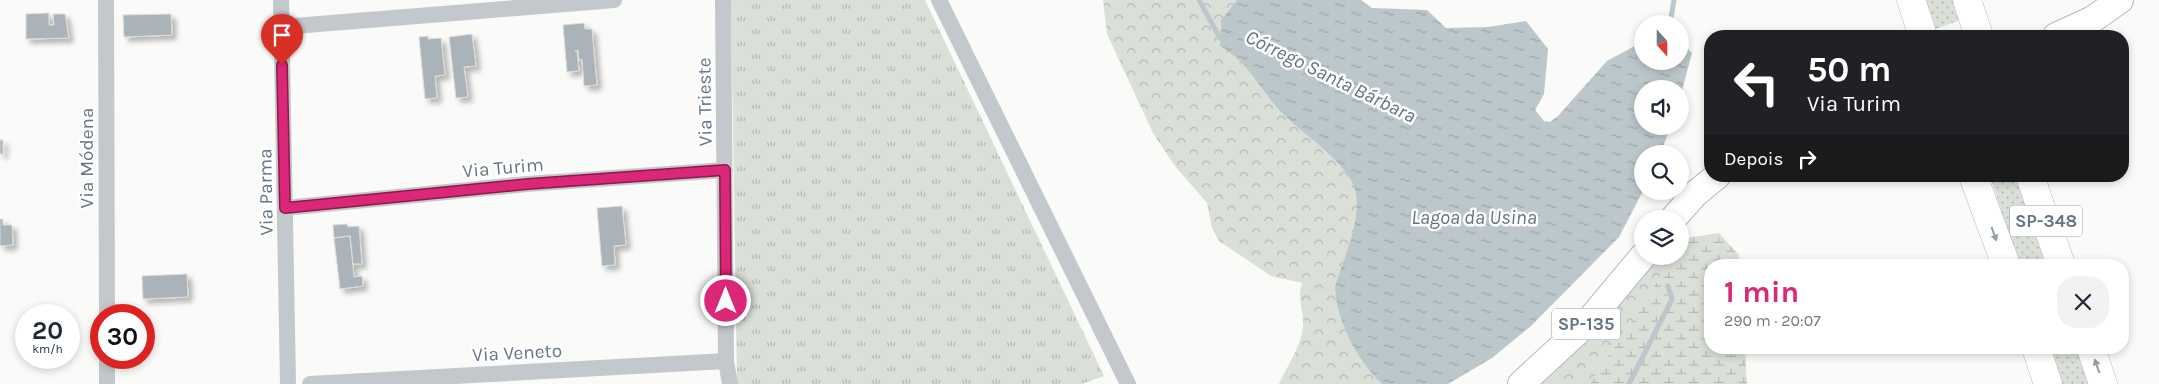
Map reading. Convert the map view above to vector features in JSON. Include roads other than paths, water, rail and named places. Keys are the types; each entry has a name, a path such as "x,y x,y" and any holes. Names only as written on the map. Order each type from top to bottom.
{"highway":[{"path":"1907,0 1920,30"},
{"path":"1911,0 1920,30"},
{"name":"SP-348","path":"1975,182 2004,259"},
{"name":"SP-348","path":"2032,182 2060,259"},
{"path":"2042,182 2064,259"},
{"path":"2038,354 2048,384"},
{"path":"2092,354 2103,384"}],"main road":[{"path":"2069,30 2094,19 2120,0"},
{"path":"2099,30 2125,14 2140,0"},
{"path":"1681,210 1694,195 1710,182"},
{"name":"SP-135","path":"1521,384 1587,323 1635,265"}],"street":[{"name":"Via Módena","path":"106,0 107,304"},
{"name":"Via Parma","path":"281,0 288,384"},
{"path":"282,27 614,0"},
{"name":"Via Trieste","path":"723,0 726,361 730,384"},
{"path":"940,0 1128,384"},
{"name":"Via Turim","path":"285,208 528,184 725,170"},
{"name":"Via Veneto","path":"310,384 726,361"},
{"path":"107,369 107,384"}],"water":[{"name":"Lagoa da Usina","path":"1237,0 1361,0 1372,8 1427,10 1446,28 1488,27 1526,21 1548,49 1544,94 1535,110 1544,121 1550,122 1558,116 1607,61 1634,46 1634,70 1687,70 1685,80 1634,80 1634,135 1667,135 1664,145 1634,145 1634,200 1638,200 1619,237 1531,326 1492,358 1448,384 1382,384 1373,375 1357,352 1344,326 1336,299 1335,286 1347,251 1356,214 1357,202 1351,180 1325,150 1285,116 1247,69 1220,46 1221,20"},
{"name":"Lagoa da Usina","path":"1689,50 1692,53 1689,64"}],"waterway":[{"name":"Córrego Santa Bárbara","path":"1199,0 1220,38 1226,41"},
{"path":"1672,15 1674,0"},
{"name":"Córrego Santa Bárbara","path":"1629,384 1672,299 1668,286"}]}
